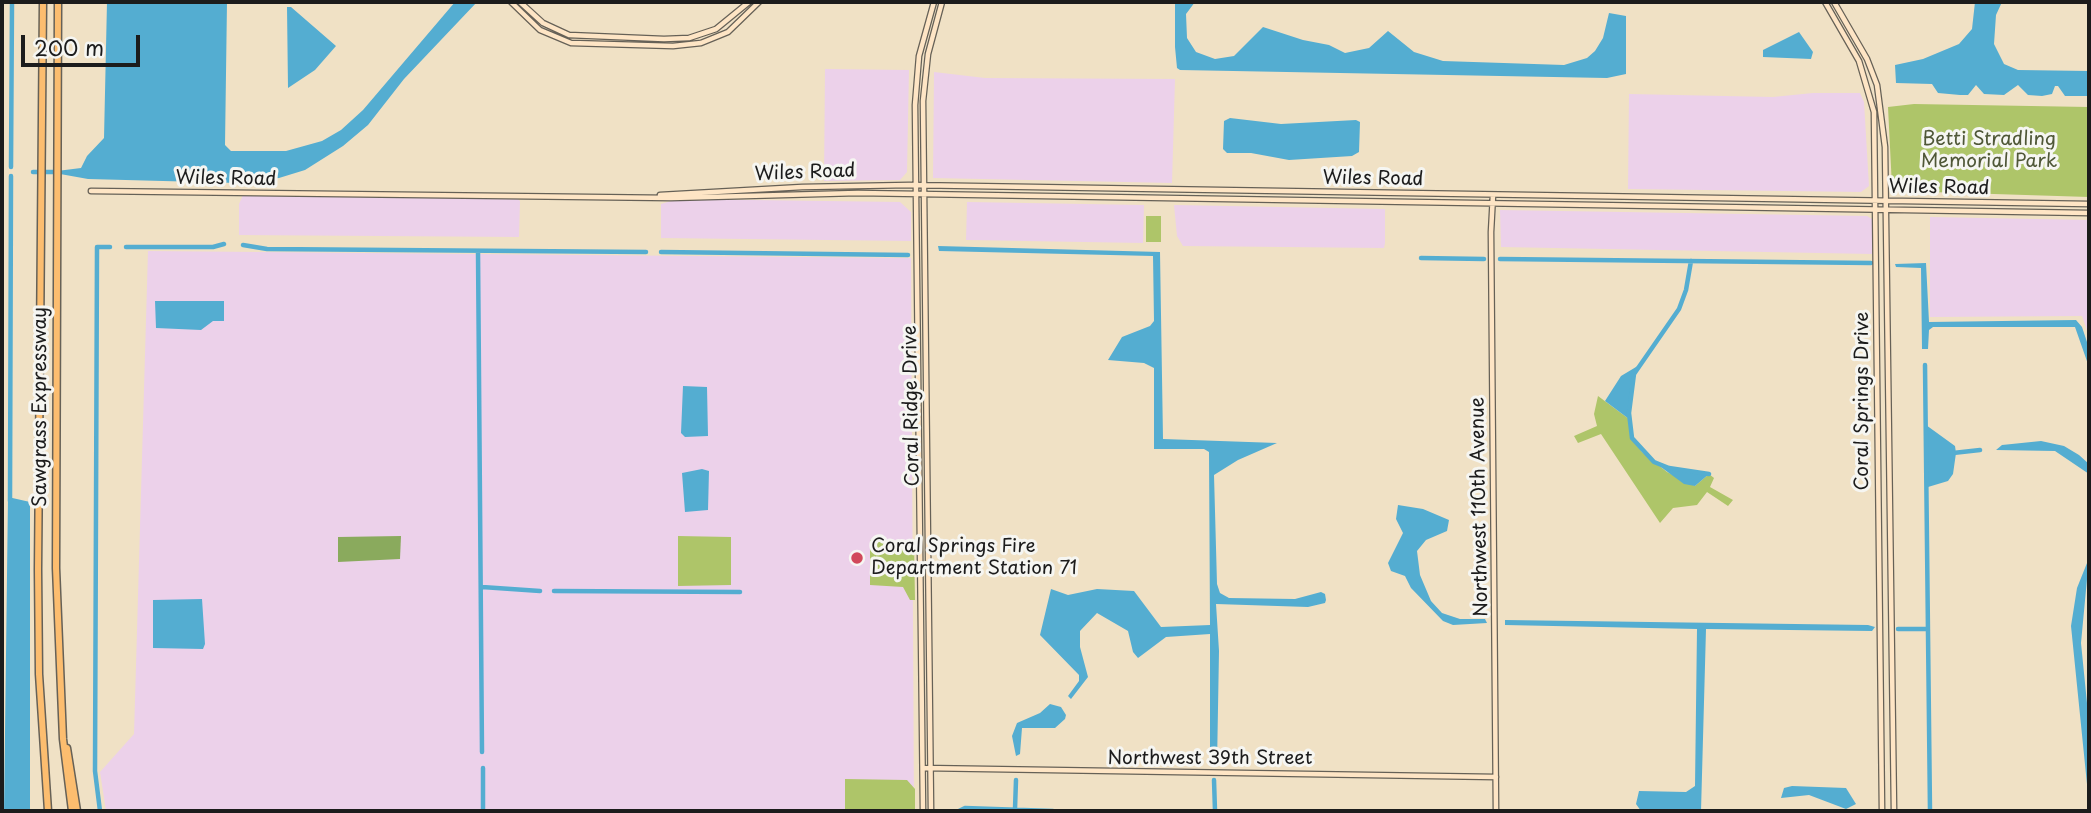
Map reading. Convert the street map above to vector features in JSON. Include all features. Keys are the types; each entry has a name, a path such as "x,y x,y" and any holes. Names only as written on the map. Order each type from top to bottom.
{"highway":[{"name":"Sawgrass Expressway","path":"43,2 38,569 39,674 46,811"},
{"name":"Sawgrass Expressway","path":"58,2 56,568 64,739 72,811"},
{"path":"64,739 77,811"}],"main road":[{"path":"511,2 540,30 571,43 673,46 701,43 720,36 741,22 758,2"},
{"path":"520,2 543,23 569,35 673,39 689,38 716,29 749,2"},
{"name":"Coral Ridge Drive","path":"923,811 916,83 924,32 933,2"},
{"name":"Coral Ridge Drive","path":"930,811 924,85 931,36 942,2"},
{"name":"Coral Springs Drive","path":"1825,2 1859,61 1871,97 1876,145 1882,811"},
{"name":"Coral Springs Drive","path":"1834,2 1867,59 1879,95 1888,201 1894,811"},
{"path":"1871,97 1879,95"},
{"name":"Wiles Road","path":"656,196 802,187 924,186 2089,204"},
{"name":"Wiles Road","path":"91,191 656,196 924,194 2089,213"},
{"path":"1395,201 1406,193"},
{"name":"Northwest 110th Avenue","path":"1490,195 1496,811"},
{"path":"2035,212 2038,203"},
{"path":"2043,212 2046,203"},
{"name":"Northwest 39th Street","path":"923,768 1496,777"}],"shaded area":[{"path":"825,69 909,70 907,172 900,180 824,181"},
{"path":"934,72 985,78 1175,79 1172,183 933,178"},
{"path":"1813,93 1860,93 1864,102 1869,186 1861,192 1628,189 1629,94 1773,97"},
{"path":"243,195 517,198 520,201 519,237 239,235 239,204"},
{"path":"678,199 900,202 911,212 911,241 661,238 661,204"},
{"path":"967,202 1144,205 1143,243 966,240"},
{"path":"1174,205 1385,209 1385,243 1384,248 1183,246 1177,236"},
{"path":"1500,210 1867,216 1872,219 1872,254 1501,247"},
{"path":"1930,217 2089,220 2089,336 2082,316 1930,317"},
{"path":"148,251 911,258 914,811 106,811 100,772 134,734"}],"green space":[{"name":"Betti Stradling Memorial Park","path":"1914,104 2089,107 2089,197 1899,191 1892,187 1888,107"},
{"path":"1146,216 1161,216 1161,242 1146,242"},
{"path":"1598,396 1629,419 1632,438 1642,452 1667,472 1695,486 1709,474 1714,478 1710,487 1733,500 1728,506 1707,492 1697,505 1673,508 1660,523 1601,434 1578,443 1574,436 1597,426 1594,414"},
{"path":"401,536 400,559 338,562 338,537"},
{"path":"678,536 731,537 731,585 678,586"},
{"path":"870,540 914,543 915,600 910,600 903,587 870,585"},
{"path":"845,779 907,780 915,789 915,811 845,811"}],"water":[{"path":"107,2 227,2 225,145 231,151 286,151 322,141 341,130 363,110 455,2 477,2 404,79 368,125 343,146 305,170 279,178 238,183 88,179 49,172 81,168 87,156 104,138"},
{"path":"1175,2 1195,2 1186,14 1187,38 1196,52 1215,59 1234,56 1263,27 1329,45 1345,53 1369,48 1388,31 1414,52 1443,61 1564,65 1587,58 1595,51 1603,38 1609,13 1626,16 1626,74 1607,78 1180,70 1177,68 1175,47"},
{"path":"1975,2 2002,2 1996,15 1994,44 2004,64 2018,70 2089,71 2089,96 2065,96 2058,86 2055,86 2052,94 2042,96 2028,95 2018,85 2004,95 1984,94 1976,85 1968,95 1960,95 1938,93 1932,84 1896,83 1895,65 1923,59 1959,44 1972,29"},
{"path":"287,7 291,7 336,46 315,70 288,88"},
{"path":"1799,32 1813,52 1811,59 1763,57 1763,50"},
{"path":"1230,118 1281,124 1356,120 1360,122 1359,152 1352,156 1289,160 1251,153 1227,153 1223,149 1224,121"},
{"path":"938,246 1160,252 1163,439 1277,443 1238,460 1214,475 1217,584 1220,593 1229,598 1295,599 1321,592 1325,594 1326,600 1325,603 1308,607 1216,604 1219,651 1217,765 1212,765 1210,754 1210,634 1166,637 1138,658 1133,652 1128,631 1097,613 1080,631 1080,647 1088,677 1071,699 1068,696 1079,681 1079,675 1040,635 1051,589 1068,595 1097,589 1134,591 1161,627 1210,625 1209,452 1204,449 1154,449 1154,368 1144,363 1108,360 1122,337 1150,326 1154,321 1153,256 939,251"},
{"path":"1926,263 1929,322 2076,320 2082,327 2089,348 2089,367 2075,327 1933,327 1929,330 1928,349 1922,349 1921,268 1896,267 1895,264"},
{"path":"155,301 224,301 224,321 213,321 201,330 156,328"},
{"path":"1641,364 1631,385 1629,419 1605,401 1621,376"},
{"path":"683,386 707,387 708,436 685,437 681,433"},
{"path":"1926,425 1955,446 1956,453 1953,474 1948,481 1928,487"},
{"path":"2041,441 2064,446 2079,455 2089,464 2089,474 2055,451 1996,450 2002,445"},
{"path":"1654,462 1669,468 1709,474 1695,486 1684,484"},
{"path":"702,469 709,471 708,510 685,512 682,473"},
{"path":"8,497 30,502 30,811 4,811"},
{"path":"1398,505 1423,509 1449,520 1447,531 1426,540 1417,551 1420,575 1431,601 1442,613 1460,619 1485,619 1487,623 1453,625 1443,621 1411,588 1405,576 1391,571 1388,563 1403,533 1396,519"},
{"path":"2089,558 2081,643 2089,723 2089,804 2071,626 2077,588"},
{"path":"202,599 203,649 153,648 153,600"},
{"path":"1505,620 1875,627 1872,631 1706,629 1701,811 1641,811 1636,804 1639,791 1686,792 1695,786 1697,629 1505,625"},
{"path":"1050,704 1061,707 1066,715 1065,719 1055,728 1022,728 1020,754 1016,756 1012,736 1017,723 1040,713"},
{"path":"1784,788 1846,788 1856,804 1846,809 1809,795 1781,798"}],"waterway":[{"path":"11,167 12,2"},
{"path":"33,172 53,172"},
{"path":"10,501 11,176"},
{"path":"126,247 213,247 224,244"},
{"path":"243,245 267,249 646,252"},
{"path":"100,811 95,771 97,247 110,247"},
{"path":"478,251 482,752"},
{"path":"661,252 908,255"},
{"path":"1421,258 1484,259"},
{"path":"1500,259 1871,263"},
{"path":"1691,261 1686,290 1679,309 1634,374 1629,413 1632,438 1654,462 1669,468 1709,474"},
{"path":"1925,365 1930,811"},
{"path":"1953,453 1980,450"},
{"path":"482,587 540,591"},
{"path":"554,591 740,592"},
{"path":"1898,629 1928,629"},
{"path":"483,768 483,811"},
{"path":"1015,809 1016,780"},
{"path":"1214,780 1215,811"},
{"path":"959,811 965,808 1053,811"}],"place":[{"name":"Coral Springs Fire Department Station 71","path":"857,558"}]}
